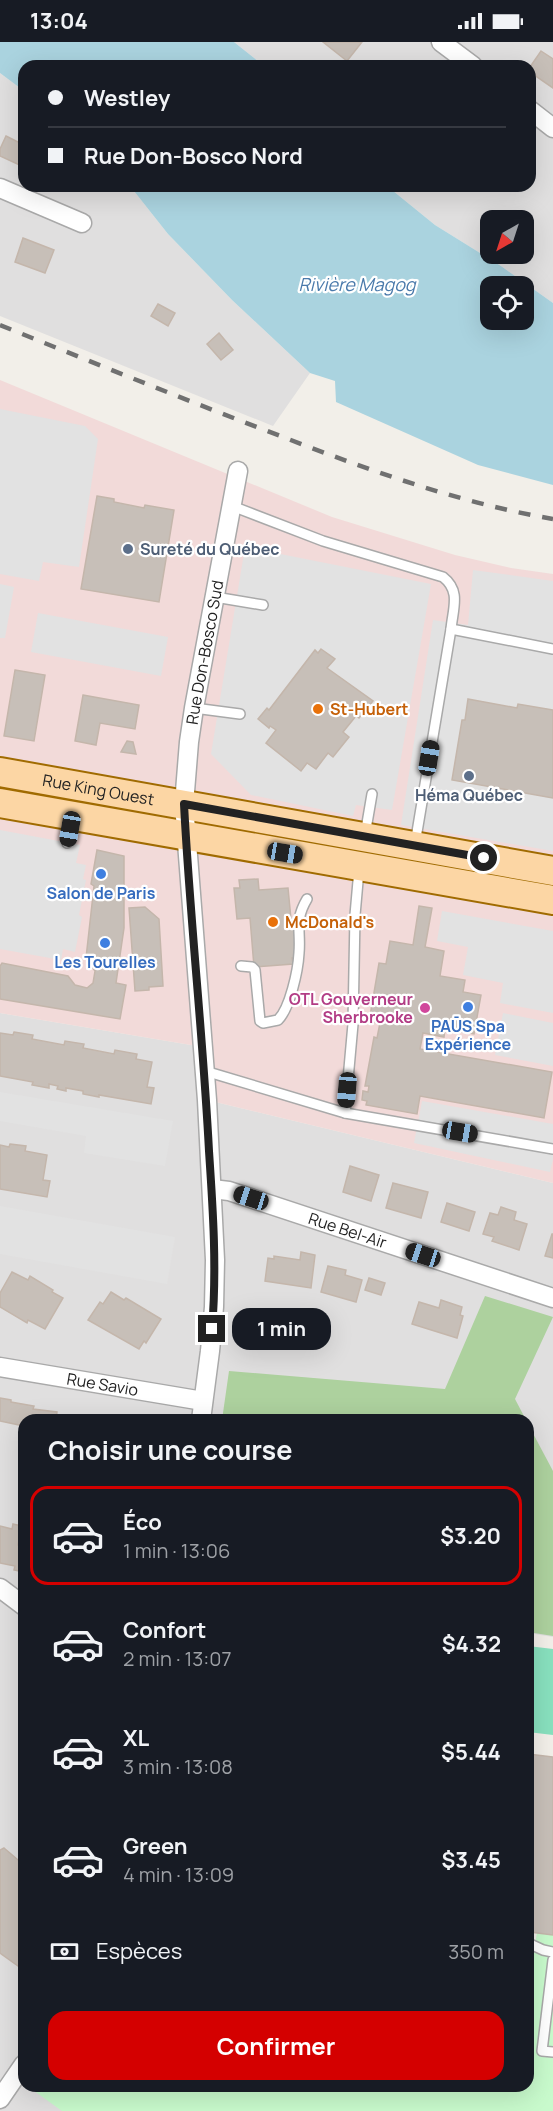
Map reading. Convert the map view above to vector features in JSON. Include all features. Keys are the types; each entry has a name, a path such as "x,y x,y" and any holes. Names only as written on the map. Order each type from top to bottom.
{"main road":[{"name":"Rue King Ouest","path":"7,776 184,804 553,871"},
{"name":"Rue King Ouest","path":"0,803 70,829 186,836 553,900"}],"street":[{"path":"441,42 465,60"},
{"path":"536,115 553,128"},
{"path":"0,188 82,223"},
{"name":"Rue Don-Bosco Sud","path":"202,1414 214,1307 215,1260 205,1071 184,804 194,708 238,471"},
{"name":"Rue Bel-Air","path":"212,1189 229,1191 553,1298"},
{"name":"Rue Savio","path":"0,1367 203,1401"},
{"path":"0,1588 18,1602"},
{"path":"0,2099 18,2073"}],"lane":[{"path":"232,506 323,541 443,577 451,584 455,595 415,846"},
{"path":"215,597 263,605"},
{"path":"450,629 553,649"},
{"path":"194,708 240,714"},
{"path":"364,837 372,794"},
{"path":"345,1113 353,1024 355,915 359,866"},
{"path":"241,966 252,967 255,970 260,1021 263,1023 278,1020 286,1010 299,959 299,913 307,899"},
{"path":"205,1071 345,1113 553,1149"},
{"path":"534,1946 553,1952"},
{"path":"553,1960 542,2051 553,2052"}],"shaded area":[{"path":"234,42 553,42 553,303 534,289 534,276 515,276 498,264 534,264 534,210 480,210 480,253 435,225 394,192 536,192 536,60 256,60"},
{"path":"0,73 18,86 18,192 135,192 168,234 232,300 310,373 273,426 0,316"},
{"path":"0,380 332,517 455,555 511,568 553,574 553,1183 207,1100 203,1047 0,1013"},
{"path":"0,409 85,426 98,439 79,567 43,562 39,581 0,574"},
{"path":"245,547 431,584 392,810 356,805 353,816 251,795 211,754","holes":["321,649 334,659 327,668 372,701 360,718 356,716 343,732 349,737 333,757 328,753 316,769 307,763 301,770 266,743 276,730 270,726 269,728 258,719 267,709 269,710 315,651 318,653"]},
{"path":"473,570 553,581 553,710 517,708 468,699 452,779 553,798 553,851 401,825 433,620 468,625"},
{"path":"0,584 14,587 5,638 0,638"},
{"path":"38,613 168,637 161,676 31,652"},
{"path":"0,830 80,845 76,863 86,865 83,879 86,880 79,915 82,917 75,952 63,949 61,960 0,949"},
{"path":"442,911 553,931 553,1013 500,1003 503,983 463,975 468,947 437,941"},
{"path":"0,1013 203,1047 207,1100 553,1183 553,1637 534,1634 534,1414 18,1414 18,2092 534,2092 553,2111 0,2111"},
{"path":"503,1013 553,1023 553,1066 495,1055"},
{"path":"0,1092 173,1121 165,1166 84,1153 86,1136 0,1121"},
{"path":"422,1101 553,1124 553,1159 550,1172 414,1143"},
{"path":"0,1206 175,1237 167,1284 0,1254"}],"green space":[{"path":"485,1296 553,1317 515,1399 523,1414 223,1414 229,1371 445,1389"},
{"path":"534,1435 553,1471 553,1636 534,1633"},
{"path":"534,1647 553,1649 553,1735 534,1733"},
{"path":"537,1933 553,1935 553,2111 62,2111 36,2092 534,2092 534,1949"}],"water":[{"path":"0,42 234,42 256,60 18,60 18,86 0,73"},
{"name":"Rivière Magog","path":"135,192 394,192 435,225 480,253 480,264 501,266 515,276 480,276 480,330 534,330 534,289 553,303 553,485 478,465 336,402 335,381 310,373 232,300 168,234"}],"building":[{"path":"323,42 362,42 346,60"},
{"path":"541,51 553,59 553,88 536,76 535,60"},
{"path":"6,136 18,142 18,164 0,156 0,149"},
{"path":"23,238 54,250 45,273 15,262"},
{"path":"158,304 175,313 168,326 151,316"},
{"path":"219,333 233,350 221,360 207,344"},
{"name":"Sureté du Québec","path":"97,496 144,508 145,505 174,510 159,602 81,589"},
{"name":"St-Hubert","path":"321,649 335,659 327,668 373,701 343,732 349,737 333,757 328,753 316,769 307,763 301,771 266,743 276,730 270,726 269,728 258,719 267,708 269,710 315,650 318,653"},
{"path":"15,670 45,675 34,741 4,736"},
{"path":"83,695 139,705 135,729 100,723 96,745 75,741"},
{"path":"468,699 517,708 518,704 553,710 553,798 452,780 462,720 465,720"},
{"path":"127,741 133,742 136,754 121,752"},
{"name":"Les Tourelles","path":"97,850 124,856 124,928 116,983 126,985 120,1019 0,999 0,966 2,963 68,976 75,985 87,988 93,983 95,971 86,958 94,886 91,884"},
{"name":"McDonald's","path":"258,879 259,890 288,888 291,919 295,919 296,958 292,958 293,964 254,967 250,918 237,919 234,888 240,888 239,880"},
{"name":"OTL Gouverneur Sherbrooke","path":"419,906 432,908 425,947 444,951 440,976 465,980 463,992 481,995 474,1034 445,1029 444,1037 423,1033 420,1049 552,1072 544,1118 420,1096 417,1114 366,1105 367,1101 362,1100 363,1091 368,1092 369,1086 365,1086 374,1037 377,1038 380,1023 369,1022 379,963 386,964 390,941 413,945"},
{"path":"145,907 159,919 163,986 135,991 129,908"},
{"path":"14,1032 33,1035 32,1039 64,1045 65,1041 84,1044 83,1048 114,1054 115,1050 137,1054 136,1059 152,1062 147,1087 154,1088 151,1104 83,1094 83,1091 66,1088 66,1091 49,1084 49,1088 32,1085 33,1082 0,1076 0,1033 13,1035"},
{"path":"10,1144 26,1146 25,1151 47,1155 43,1180 50,1181 47,1197 0,1189 0,1145 9,1147"},
{"path":"350,1166 379,1175 371,1201 343,1192"},
{"path":"393,1183 428,1192 421,1218 386,1208"},
{"path":"447,1203 475,1212 469,1231 441,1222"},
{"path":"501,1207 516,1212 514,1220 527,1224 519,1250 492,1241 494,1237 483,1234 490,1213 498,1215"},
{"path":"553,1234 553,1258 545,1256"},
{"path":"301,1252 315,1255 311,1288 265,1281 268,1258 274,1259 274,1256 300,1260"},
{"path":"328,1266 346,1270 345,1275 362,1280 356,1302 321,1292"},
{"path":"12,1272 28,1280 30,1276 63,1298 45,1329 28,1320 27,1323 0,1307 0,1293"},
{"path":"369,1278 385,1283 381,1295 365,1290"},
{"path":"111,1292 124,1300 126,1298 161,1319 146,1343 144,1341 139,1349 88,1320 100,1302 103,1304"},
{"path":"441,1300 462,1307 460,1315 463,1316 457,1338 412,1324 419,1302 439,1308"},
{"path":"0,1398 34,1406 33,1409 57,1412 57,1414 18,1414 18,1425 0,1421"},
{"path":"13,1524 18,1525 18,1571 14,1570 15,1566 0,1563 0,1526 12,1529"},
{"path":"534,1755 553,1757 553,1935 534,1933"},
{"path":"4,1848 18,1860 18,1966 0,1953 0,1850"}],"railway":[{"path":"0,325 212,410 383,474 450,495 553,519"}],"place":[{"name":"Sureté du Québec","path":"128,549"},
{"name":"St-Hubert","path":"318,709"},
{"name":"Héma Québec","path":"469,776"},
{"name":"Salon de Paris","path":"101,874"},
{"name":"McDonald's","path":"273,922"},
{"name":"Les Tourelles","path":"105,943"},
{"name":"PAŪS Spa Expérience","path":"468,1007"},
{"name":"OTL Gouverneur Sherbrooke","path":"425,1008"}],"route":[{"path":"212,1329 215,1260 212,1189 184,804 484,858"}]}
